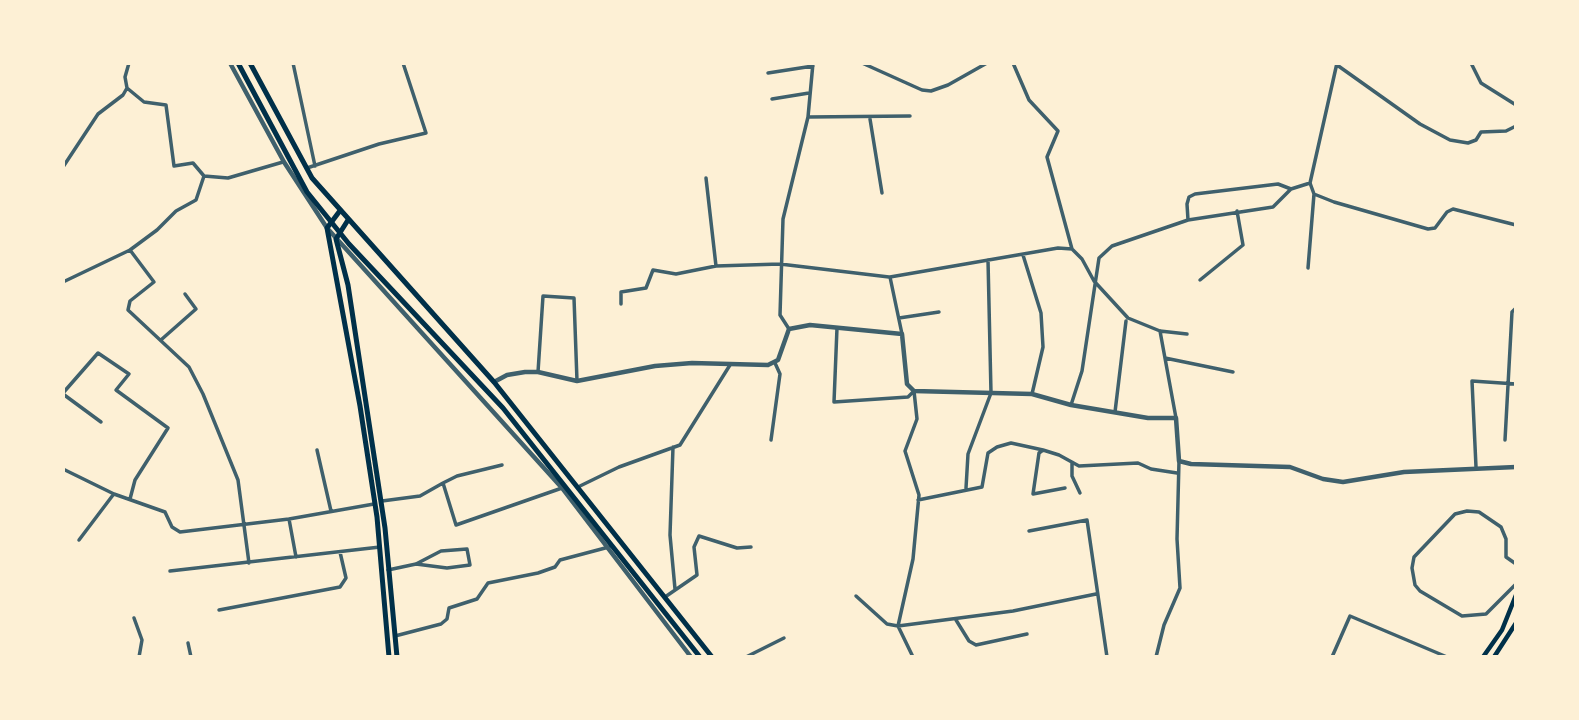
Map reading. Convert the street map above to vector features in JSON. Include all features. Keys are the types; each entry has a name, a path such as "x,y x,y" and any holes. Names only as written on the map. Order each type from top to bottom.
{"main road":[{"path":"238,63 307,192 349,244 474,376 564,488 614,545 700,657"},
{"path":"250,63 306,168 340,212 494,382 580,486 712,657"},
{"path":"340,212 327,228 378,503 389,657"},
{"path":"348,220 336,239 348,285 388,570 397,657"},
{"path":"1483,657 1502,630 1516,595"},
{"path":"1494,657 1516,622"}],"street":[{"path":"63,167 97,114 123,95 127,88 125,77 129,63"},
{"path":"230,63 284,162 327,228 564,488 606,548 691,657"},
{"path":"293,63 315,166"},
{"path":"306,168 379,144 426,133 403,63"},
{"path":"862,63 922,90 931,91 948,85 987,63"},
{"path":"1013,63 1029,100 1058,131 1047,158 1072,249"},
{"path":"1471,63 1481,83 1516,105"},
{"path":"768,73 813,64 808,117 783,219 780,315 789,329"},
{"path":"1308,268 1314,194 1310,183 1337,64 1420,124 1450,139 1468,143 1476,140 1481,132 1510,131 1516,127"},
{"path":"127,88 144,102 166,105 174,166 193,163 204,176 228,178 284,162"},
{"path":"772,99 809,93"},
{"path":"808,117 910,117"},
{"path":"869,118 882,193"},
{"path":"63,282 130,250 176,211 196,200 204,176"},
{"path":"706,178 716,266"},
{"path":"1071,405 1082,371 1098,258 1105,251 1188,220 1273,207 1291,189 1310,183"},
{"path":"1188,220 1187,204 1189,197 1195,194 1278,184 1291,189"},
{"path":"1314,194 1428,229 1435,228 1447,212 1453,209 1516,225"},
{"path":"1200,280 1242,245 1237,211"},
{"path":"621,304 621,292 646,288 647,279 653,270 676,274 716,266 780,264 890,277 1058,248 1072,249 1083,258 1094,281 1128,318 1160,331 1187,334"},
{"path":"130,250 154,282 130,301 128,310 162,339 188,367 222,434 238,480 249,563"},
{"path":"1023,255 1041,313 1043,347 1032,394"},
{"path":"966,488 968,454 991,393 988,260"},
{"path":"890,277 902,334 907,384 914,391 916,419 905,451 918,500 913,559 898,626 913,657"},
{"path":"162,339 195,309 185,293"},
{"path":"538,372 543,296 574,298 578,380"},
{"path":"1505,440 1512,312 1516,309"},
{"path":"899,318 939,312"},
{"path":"1115,412 1126,321"},
{"path":"789,329 810,325 902,334"},
{"path":"837,328 834,402 908,397 914,391 1032,394 1071,405 1176,418"},
{"path":"771,440 780,374 775,363 789,329"},
{"path":"1156,657 1161,634 1181,584 1177,539 1176,418 1160,331"},
{"path":"101,422 63,393 97,353 129,374 116,390 168,428 135,480 130,499"},
{"path":"1165,358 1233,372"},
{"path":"494,382 507,375 538,372 578,380 655,366 692,363 753,367 775,363"},
{"path":"580,486 619,467 680,445 730,365"},
{"path":"1476,467 1472,381 1516,384"},
{"path":"918,500 982,487 988,453 1012,443 1044,450 1079,466 1138,463 1151,469 1177,473"},
{"path":"673,447 670,535 675,589"},
{"path":"317,450 331,511"},
{"path":"1044,450 1039,453 1033,494 1065,488"},
{"path":"1178,461 1205,466 1290,467 1323,479 1343,482 1404,472 1516,467"},
{"path":"1072,462 1072,476 1080,493"},
{"path":"63,469 114,494 165,512 172,527 180,532 289,519 420,496 457,476 502,466"},
{"path":"443,484 456,525 564,488"},
{"path":"79,540 114,494"},
{"path":"1516,564 1506,557 1506,539 1501,527 1479,512 1467,511 1455,514 1414,557 1412,568 1415,585 1420,591 1462,616 1486,614 1516,584"},
{"path":"289,519 296,557"},
{"path":"1029,531 1087,520 1107,657"},
{"path":"665,597 698,575 694,547 699,536 737,548 751,547"},
{"path":"395,636 441,624 447,619 449,608 477,599 488,583 555,568 560,560 614,545"},
{"path":"170,571 380,547"},
{"path":"388,570 416,564 441,551 467,549 470,565 447,568 416,564"},
{"path":"219,610 340,587 346,578 340,552"},
{"path":"856,596 887,624 898,626 956,620 1096,594"},
{"path":"1332,657 1350,616 1447,657"},
{"path":"134,618 142,639 139,657"},
{"path":"956,620 969,641 976,645 1027,634"},
{"path":"746,657 784,638"},
{"path":"188,643 191,657"}]}
